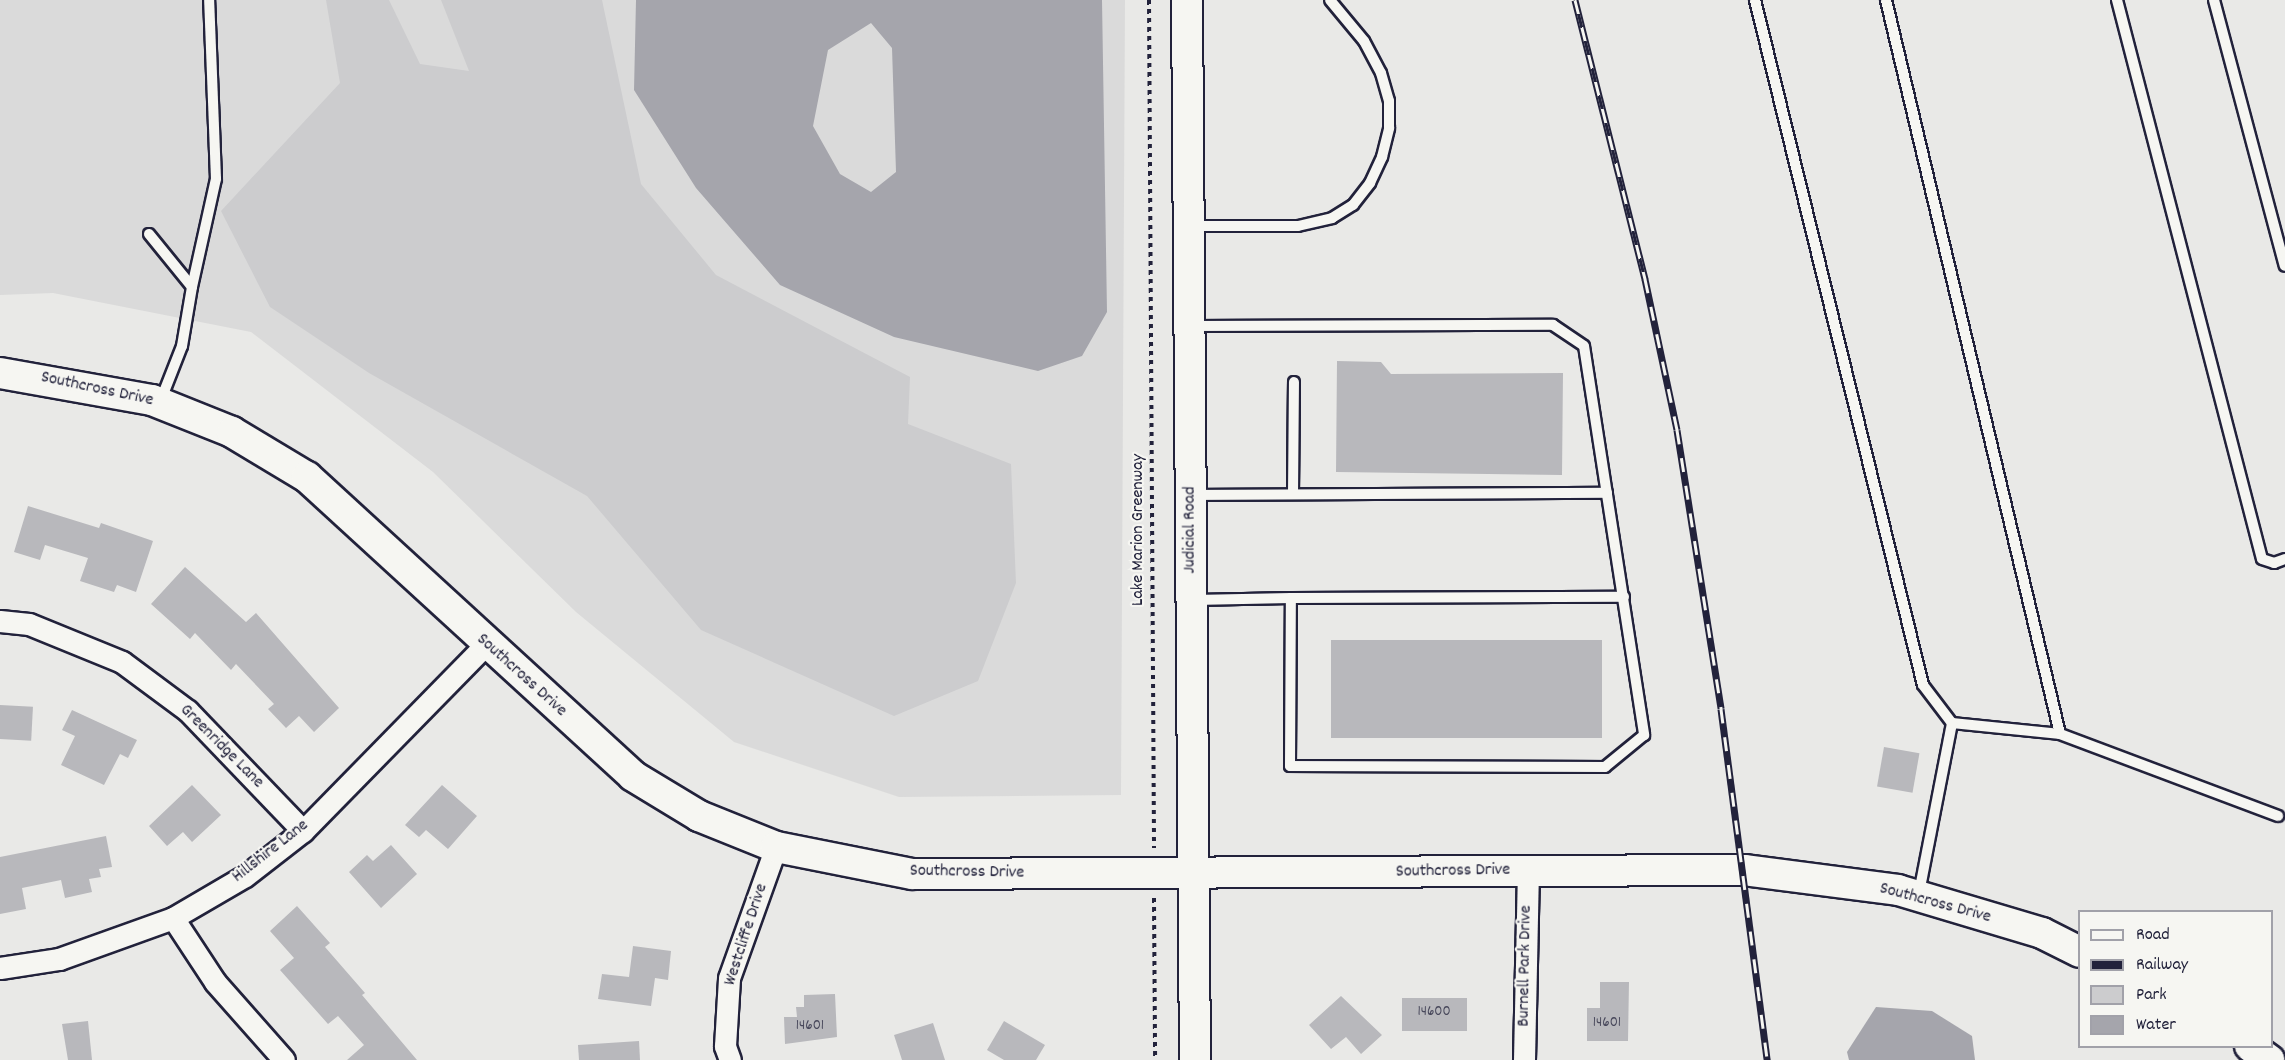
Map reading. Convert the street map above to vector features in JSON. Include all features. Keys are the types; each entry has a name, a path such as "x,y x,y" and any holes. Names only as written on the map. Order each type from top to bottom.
{"street":[{"name":"Judicial Road","path":"1187,0 1195,1060"},
{"name":"Southcross Drive","path":"0,373 160,403 232,432 307,477 486,644 633,776 699,816 776,847 912,874 1194,875 1744,870 1898,890 2042,933 2078,951"},
{"name":"Greenridge Lane","path":"0,621 29,624 122,662 188,711 303,831"},
{"name":"Hillshire Lane","path":"0,968 59,959 173,918 245,876 303,831 486,644"},
{"name":"Westcliffe Drive","path":"730,1060 725,1046 729,978 776,847"},
{"name":"Burnell Park Drive","path":"1524,1060 1528,872"},
{"path":"173,918 215,982 284,1060"},
{"path":"2251,1048 2269,1060"}],"lane":[{"path":"160,403 182,346 192,287 216,179 209,0"},
{"path":"1189,226 1298,226 1332,218 1353,205 1370,183 1387,138 1389,101 1381,73 1365,41 1330,0"},
{"path":"1755,0 1923,685 1952,723 2060,734 2278,816"},
{"path":"1886,0 2060,734"},
{"path":"2117,0 2262,559 2274,563 2285,559"},
{"path":"2214,0 2285,266"},
{"path":"149,234 192,287"},
{"path":"1189,326 1552,325 1584,346 1644,735 1605,767 1290,766 1291,598"},
{"path":"1293,494 1294,382"},
{"path":"1191,495 1607,493"},
{"path":"1192,600 1624,597"},
{"path":"1918,896 1952,723"}],"path":[{"name":"Lake Marion Greenway","path":"1149,0 1155,1060"}],"shaded area":[{"path":"0,0 1125,0 1121,795 899,797 734,742 576,612 433,472 251,332 53,293 0,295"}],"green space":[{"path":"326,0 389,0 420,64 469,71 441,0 602,0 641,184 716,275 910,377 908,424 1011,464 1016,583 978,681 894,716 701,630 587,496 369,373 270,307 221,211 340,83"}],"water":[{"path":"636,0 1102,0 1107,312 1082,356 1038,371 894,337 780,285 696,188 634,90","holes":["871,23 892,48 896,172 871,192 840,174 813,126 828,50"]},
{"path":"1876,1007 1932,1011 1972,1036 1975,1060 1849,1060 1847,1052"}],"building":[{"path":"1337,361 1381,362 1391,374 1563,373 1562,475 1336,472"},
{"path":"28,506 99,528 101,523 153,541 136,592 117,585 114,592 80,581 88,558 45,545 40,560 14,552"},
{"path":"185,567 246,622 256,613 339,708 314,732 299,716 286,728 268,709 274,704 236,664 231,670 195,633 190,639 151,604"},
{"path":"1331,640 1602,640 1602,738 1331,738"},
{"path":"0,705 33,707 31,741 0,739"},
{"path":"72,710 137,740 128,758 120,754 104,785 61,765 75,736 62,730"},
{"path":"1884,747 1919,753 1913,793 1877,786"},
{"path":"192,785 221,815 192,842 183,832 167,846 149,826"},
{"path":"442,785 477,816 448,849 426,830 419,837 405,825"},
{"path":"106,836 112,867 99,869 101,877 89,879 92,892 65,898 61,880 22,888 26,909 0,914 0,857"},
{"path":"391,845 417,874 381,908 349,872 367,855 373,861"},
{"path":"297,906 330,943 325,947 365,993 362,995 417,1060 347,1060 364,1045 338,1016 328,1024 280,970 294,958 270,931"},
{"path":"633,946 671,951 668,980 655,978 651,1006 598,999 602,974 629,977"},
{"path":"1600,982 1629,982 1628,1041 1587,1041 1587,1008 1600,1008"},
{"path":"835,994 837,1037 785,1044 784,1017 797,1017 796,1007 804,1007 804,995"},
{"path":"1341,996 1382,1035 1361,1054 1346,1037 1331,1049 1309,1025"},
{"path":"1402,998 1467,998 1467,1031 1402,1031"},
{"path":"88,1021 92,1060 68,1060 62,1024"},
{"path":"1004,1021 1045,1045 1036,1060 1004,1060 987,1050"},
{"path":"933,1023 945,1060 902,1060 894,1035"},
{"path":"639,1041 640,1060 579,1060 578,1045"}],"railway":[{"path":"1575,0 1645,279 1677,430 1721,709 1767,1060"}]}
